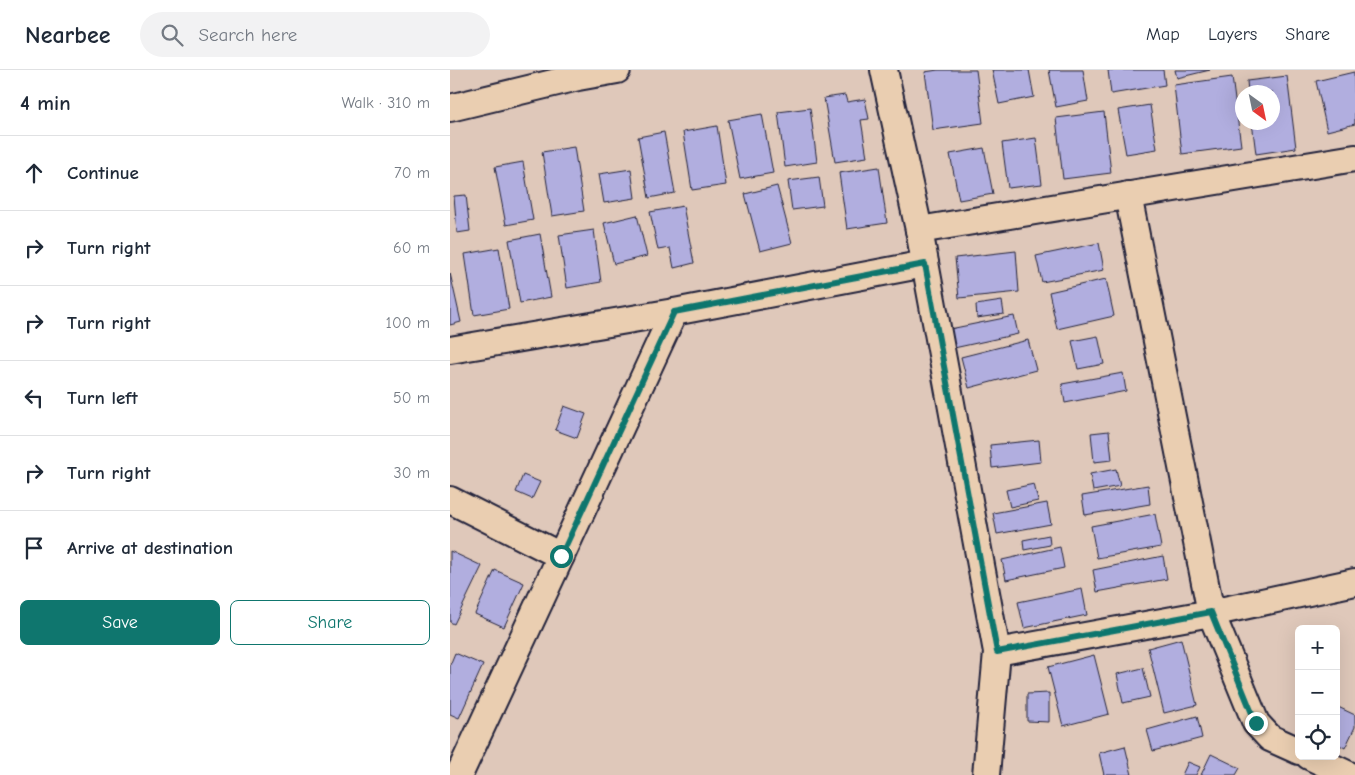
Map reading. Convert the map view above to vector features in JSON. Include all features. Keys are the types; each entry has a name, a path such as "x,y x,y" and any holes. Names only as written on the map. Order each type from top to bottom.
{"street":[{"path":"450,108 577,74 617,70"},
{"path":"884,70 919,230 997,652 986,775"},
{"path":"919,230 1355,158"},
{"path":"1128,195 1211,612 1256,723 1270,738 1295,750"},
{"path":"450,350 674,312 925,264"},
{"path":"457,769 561,556 674,312"},
{"path":"450,500 561,556"},
{"path":"997,652 1211,612 1355,582"},
{"path":"1317,760 1349,775"}],"building":[{"path":"976,70 983,123 933,130 925,72"},
{"path":"992,70 1029,70 1034,97 999,104"},
{"path":"1049,70 1083,70 1088,101 1056,107"},
{"path":"1108,70 1163,70 1165,85 1111,94"},
{"path":"1175,70 1210,70 1177,78"},
{"path":"1354,72 1355,124 1327,131 1316,81"},
{"path":"1287,76 1296,148 1256,154 1253,130 1280,130 1280,85 1247,85 1247,81"},
{"path":"1232,77 1235,100 1235,130 1239,130 1241,146 1182,154 1174,85"},
{"path":"845,95 847,102 865,99 869,119 861,120 867,157 835,162 824,98"},
{"path":"1150,105 1157,149 1126,154 1118,110"},
{"path":"810,108 817,162 785,167 778,112"},
{"path":"1104,112 1111,173 1063,179 1056,118"},
{"path":"762,114 773,173 740,179 728,120"},
{"path":"717,126 726,185 692,190 683,132"},
{"path":"664,132 675,193 649,198 638,137"},
{"path":"1036,138 1042,184 1008,188 1002,143"},
{"path":"574,147 584,211 552,216 542,152"},
{"path":"984,148 993,194 959,200 950,154"},
{"path":"523,162 533,220 506,225 495,167"},
{"path":"879,167 887,223 847,229 839,173"},
{"path":"631,169 635,198 604,203 599,174"},
{"path":"819,177 823,206 792,210 788,181"},
{"path":"777,186 792,243 760,251 745,194"},
{"path":"466,195 470,231 457,233 454,196"},
{"path":"683,206 694,263 674,268 670,248 658,250 650,212"},
{"path":"637,215 647,256 614,264 604,223"},
{"path":"594,230 601,282 567,288 559,235"},
{"path":"540,234 551,297 520,303 509,240"},
{"path":"1099,243 1104,270 1042,282 1036,256"},
{"path":"499,248 509,309 474,315 465,254"},
{"path":"1016,251 1019,292 959,298 955,258"},
{"path":"450,273 461,322 450,325"},
{"path":"1106,279 1114,316 1057,329 1049,292"},
{"path":"1002,301 1004,314 977,318 976,305"},
{"path":"1014,316 1018,334 954,348 950,329"},
{"path":"1098,336 1104,364 1078,369 1072,341"},
{"path":"1028,340 1036,370 969,388 961,357"},
{"path":"1123,373 1126,391 1065,403 1062,384"},
{"path":"564,406 586,414 577,438 555,430"},
{"path":"1109,431 1112,460 1094,462 1091,433"},
{"path":"1039,440 1041,462 992,468 990,445"},
{"path":"1116,469 1120,486 1093,491 1090,474"},
{"path":"523,475 540,482 532,499 516,492"},
{"path":"1034,484 1038,501 1010,507 1006,490"},
{"path":"1148,485 1150,504 1085,515 1082,496"},
{"path":"1047,503 1051,524 997,534 993,513"},
{"path":"1155,514 1161,547 1097,558 1091,526"},
{"path":"1049,535 1050,545 1024,550 1023,540"},
{"path":"1060,547 1064,568 1006,580 1002,560"},
{"path":"450,551 482,566 454,624 450,622"},
{"path":"1163,556 1167,579 1097,592 1093,570"},
{"path":"495,570 524,583 504,627 475,614"},
{"path":"1082,589 1087,615 1024,628 1018,602"},
{"path":"1181,639 1197,705 1164,713 1148,648"},
{"path":"455,653 483,665 459,718 450,714 450,665"},
{"path":"1094,655 1109,714 1063,726 1048,667"},
{"path":"1143,668 1150,697 1123,703 1117,674"},
{"path":"1049,693 1049,722 1027,721 1027,694"},
{"path":"1340,708 1355,715 1355,727 1345,748 1340,745"},
{"path":"1197,716 1202,738 1153,751 1147,730"},
{"path":"1125,746 1132,775 1104,775 1099,753"},
{"path":"1211,754 1240,768 1236,775 1201,775"},
{"path":"1188,762 1200,767 1196,775 1182,775"}],"route":[{"path":"561,556 674,312 925,264 997,652 1211,612 1256,723"}]}
